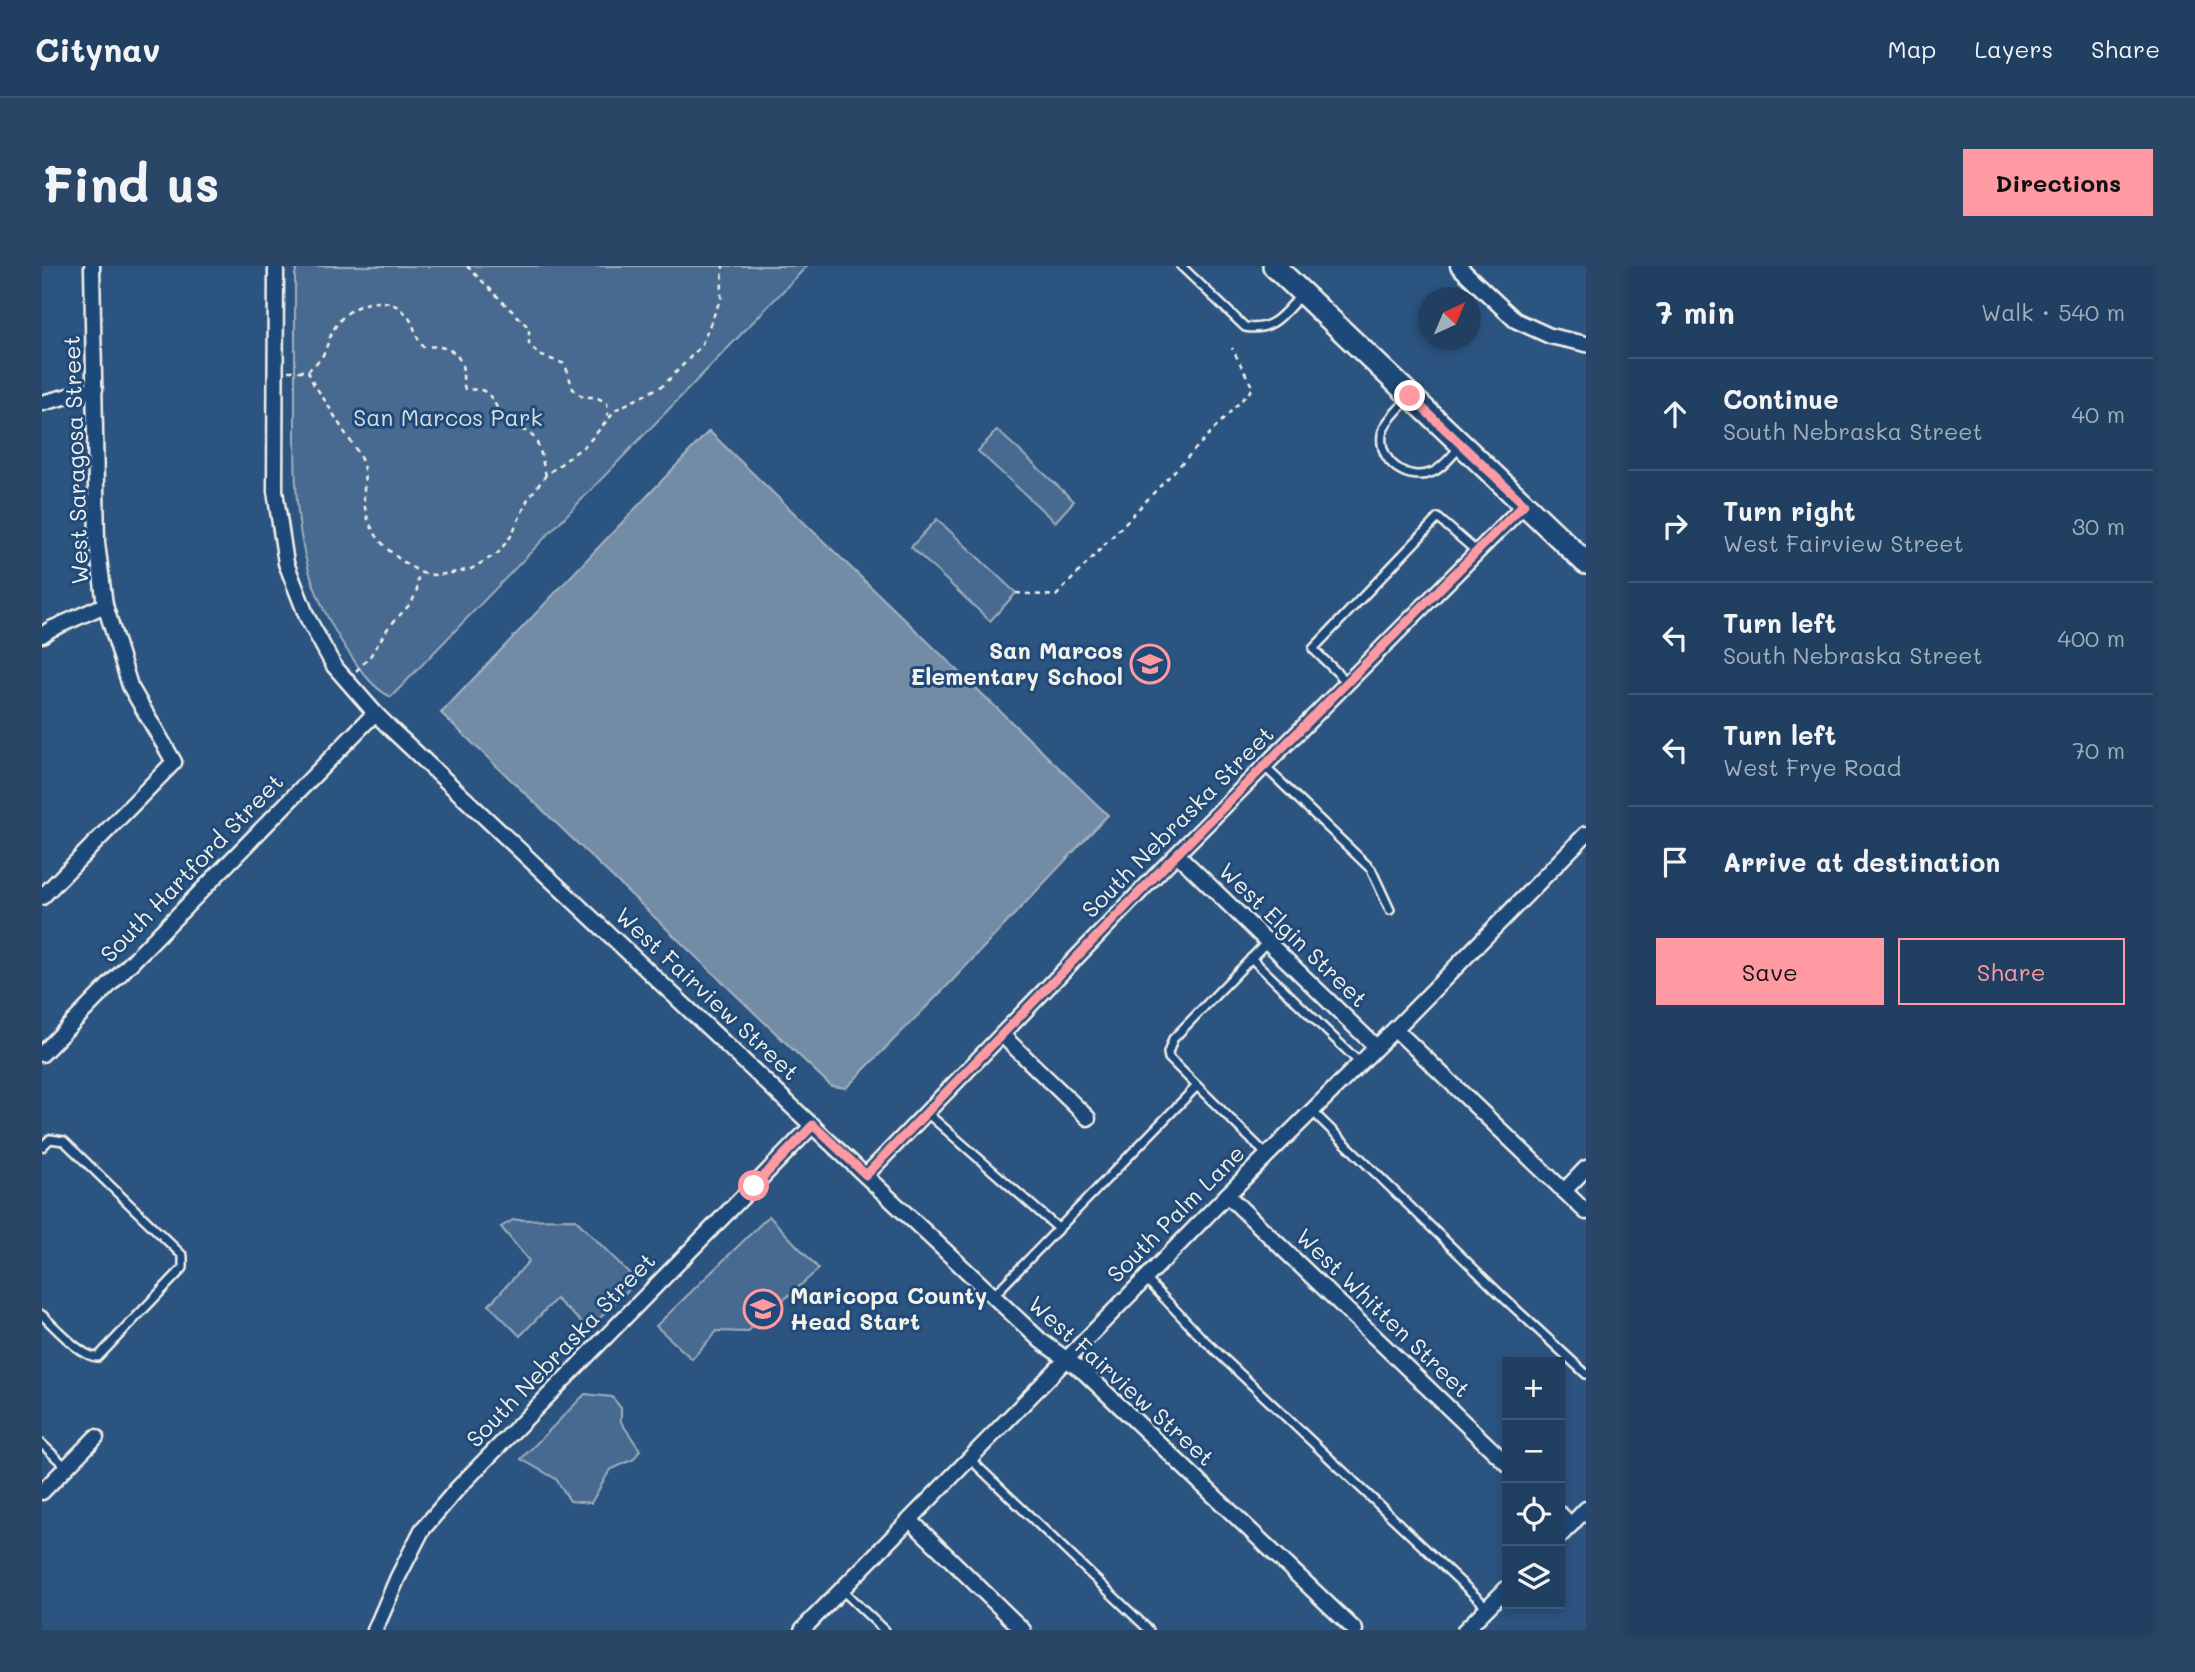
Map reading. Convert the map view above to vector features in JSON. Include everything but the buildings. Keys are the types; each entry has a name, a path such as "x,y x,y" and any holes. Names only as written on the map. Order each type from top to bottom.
{"street":[{"name":"West Saragosa Street","path":"42,897 174,762 130,686 105,605 97,544 92,266"},
{"path":"1274,266 1586,563"},
{"path":"1458,266 1515,320 1550,336 1586,344"},
{"name":"West Fairview Street","path":"276,267 275,491 286,563 307,617 334,666 374,713 1041,1341 1084,1373 1355,1630"},
{"path":"42,403 95,389"},
{"name":"South Nebraska Street","path":"866,1175 1524,504"},
{"path":"42,635 105,605"},
{"name":"South Hartford Street","path":"42,1054 374,713"},
{"name":"South Palm Lane","path":"802,1630 1145,1278 1586,834"},
{"name":"West Elgin Street","path":"1178,855 1376,1047"},
{"path":"1395,1029 1586,1212"},
{"path":"1002,1035 1088,1118"},
{"name":"South Nebraska Street","path":"375,1630 422,1530 457,1489 813,1125"},
{"path":"1563,1191 1586,1168"},
{"name":"West Whitten Street","path":"1227,1195 1502,1459"},
{"path":"42,1492 96,1437"},
{"path":"1565,1519 1586,1509"},
{"path":"910,1520 1023,1630"},
{"path":"1465,1630 1502,1593"}],"lane":[{"path":"1181,266 1245,327 1267,327 1303,293"},
{"path":"1410,396 1388,421 1382,433 1387,458 1397,470 1422,476 1435,471 1462,445"},
{"path":"1348,683 1313,649 1438,517 1477,552"},
{"path":"1265,767 1371,869 1390,910"},
{"path":"1267,942 1172,1039 1168,1053 1169,1058 1267,1155"},
{"path":"1251,958 1360,1063"},
{"path":"993,1296 1197,1086"},
{"path":"1311,1111 1586,1374"},
{"path":"927,1113 1059,1229"},
{"path":"42,1147 50,1139 64,1141 183,1255 185,1261 183,1268 98,1357 93,1358 83,1353 42,1315"},
{"path":"1145,1278 1198,1334 1488,1608"},
{"path":"42,1444 66,1467"},
{"path":"969,1458 1149,1630"},
{"path":"842,1590 884,1630"}],"path":[{"path":"467,266 529,328 529,344 539,355 565,364 573,389 583,397 596,397 607,403 608,417"},
{"path":"308,372 363,464 368,523 384,546 422,573 447,574 471,569 498,553 511,536 528,499 546,475 587,444 617,409 664,385 701,346 720,298 723,266"},
{"path":"308,372 322,356 330,336 343,316 363,304 388,302 407,315 415,326 418,340 423,347 441,346 449,349 458,358 465,389 486,393 506,423 529,433 535,439 546,475"},
{"path":"1016,593 1056,596 1254,388 1233,348"},
{"path":"274,370 308,372"},
{"path":"346,680 369,658 388,628 412,602 418,576 422,573"}],"green space":[{"name":"San Marcos Park","path":"297,266 807,266 391,697 372,683 347,650 330,621 307,565 297,508"},
{"path":"997,430 1074,501 1055,522 978,451"},
{"path":"937,519 1016,593 990,621 911,547"},
{"path":"769,1216 819,1269 747,1332 717,1331 692,1359 656,1326"},
{"path":"575,1219 637,1281 589,1329 556,1299 520,1336 489,1305 529,1261 501,1227 513,1220"},
{"path":"585,1394 612,1397 621,1408 621,1422 640,1450 634,1459 610,1470 591,1503 570,1501 556,1479 521,1459"}],"shaded area":[{"path":"709,431 1108,815 951,982 846,1088 831,1086 441,713"}],"place":[{"name":"San Marcos Elementary School","path":"1150,664"},
{"name":"Maricopa County Head Start","path":"763,1309"}],"route":[{"path":"754,1186 813,1125 866,1175 1162,869 1524,504 1410,396"}]}
